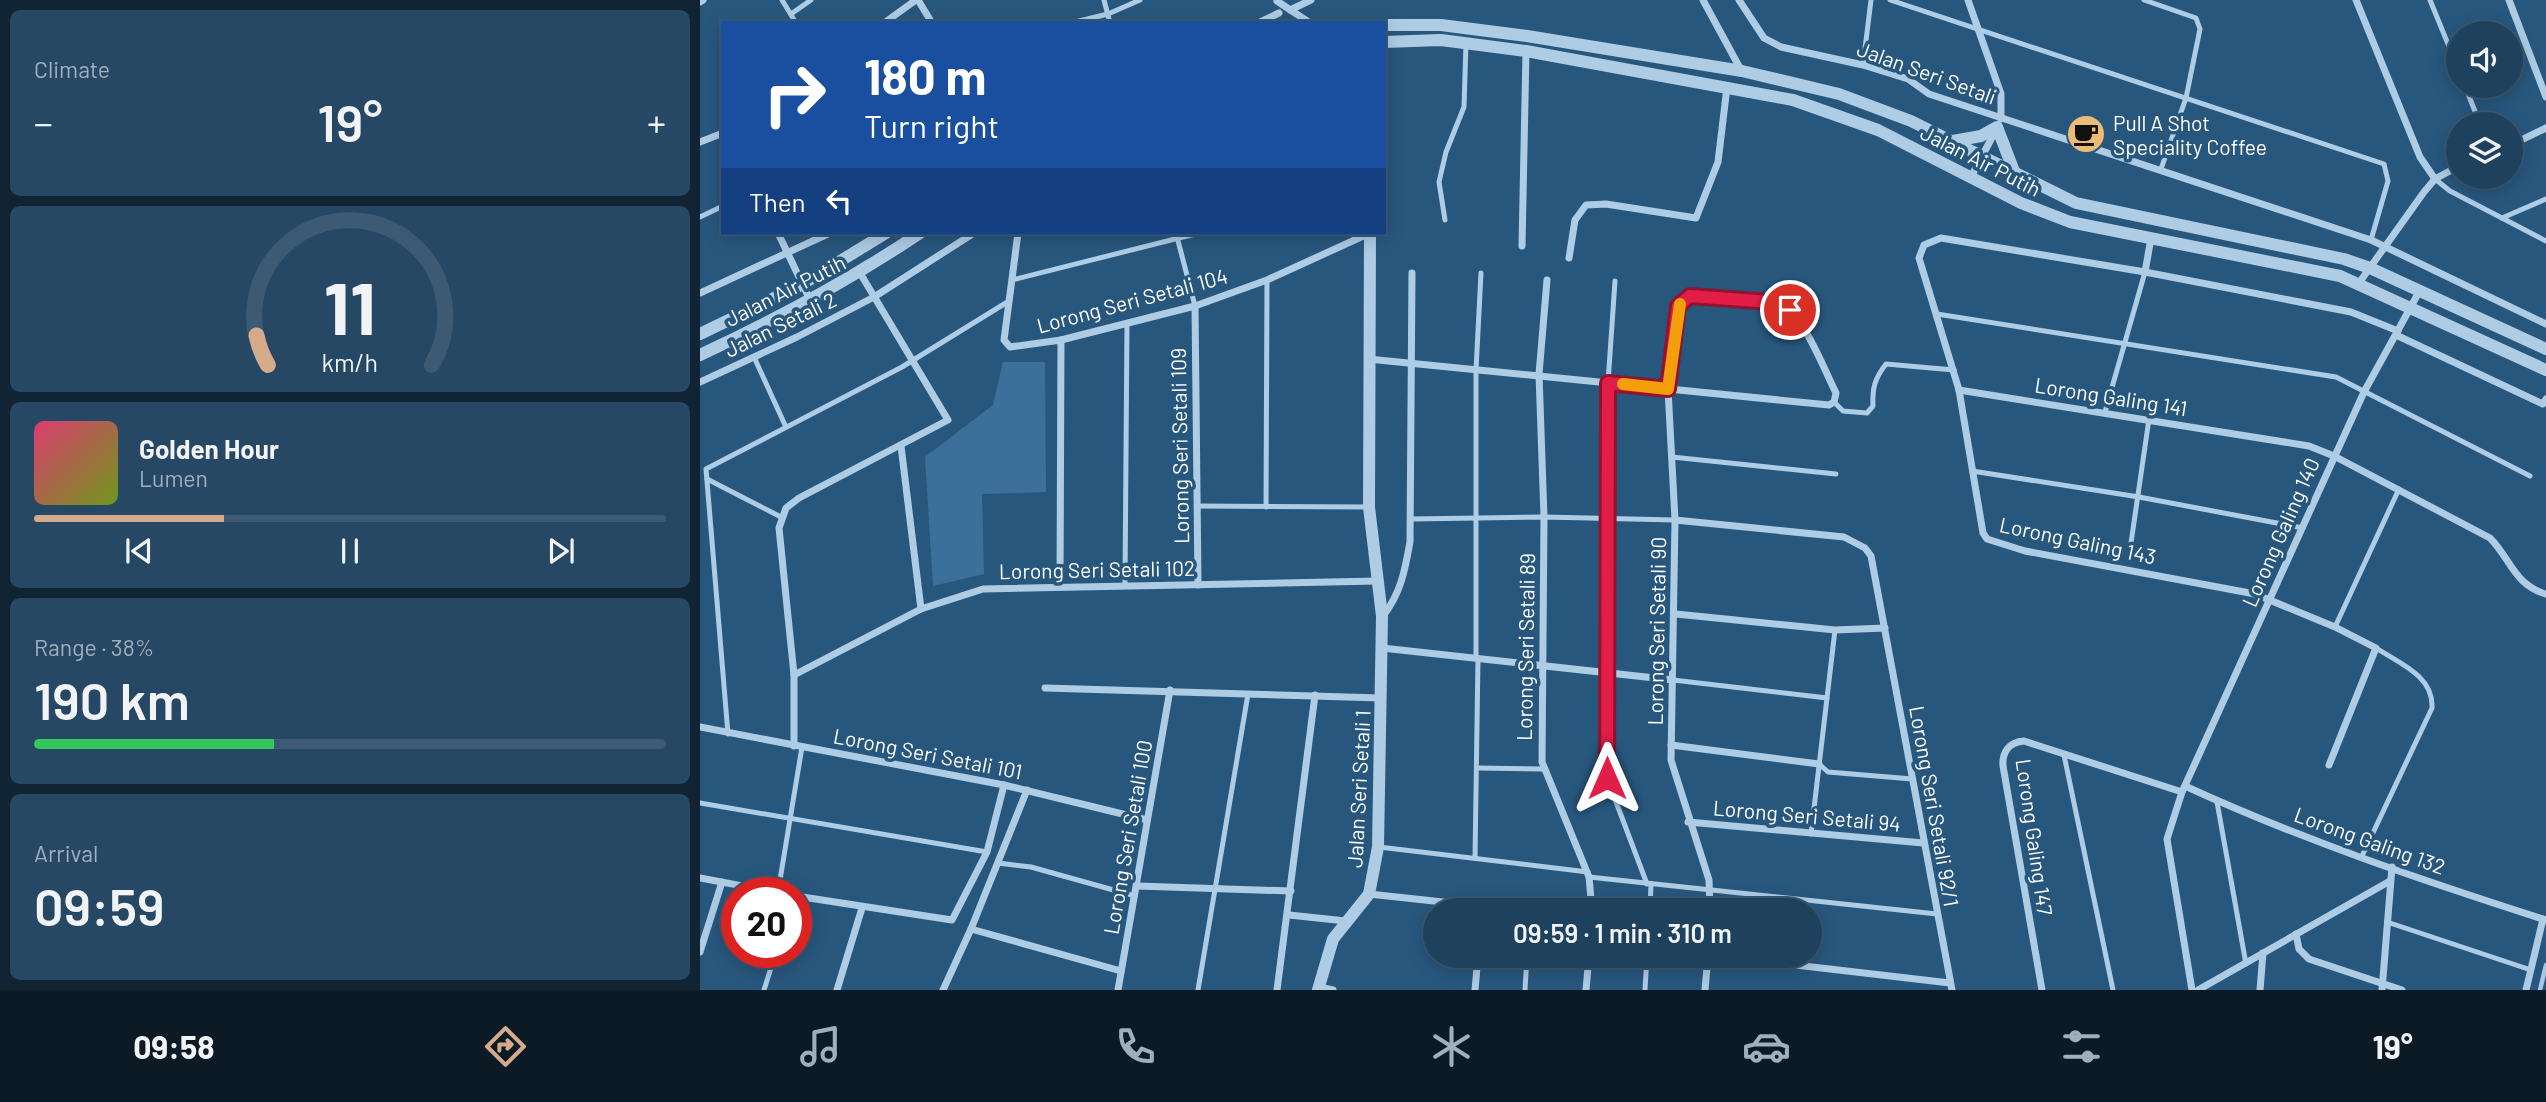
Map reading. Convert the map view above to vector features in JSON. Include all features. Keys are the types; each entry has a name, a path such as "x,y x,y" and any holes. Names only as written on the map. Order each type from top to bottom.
{"street":[{"path":"887,21 917,0 931,21"},
{"path":"1290,10 1311,0"},
{"path":"1703,0 1742,71"},
{"name":"Jalan Seri Setali","path":"1739,0 1764,38 1781,47 1863,65 1908,79 1930,94 2000,122 2161,169 2371,240 2546,324"},
{"path":"1968,0 2001,94 2002,147 2015,174"},
{"path":"2356,0 2420,157 2435,179"},
{"path":"2510,0 2546,97"},
{"path":"1277,1 1307,21"},
{"path":"1277,1 1281,21"},
{"path":"1262,21 1279,13"},
{"name":"Jalan Air Putih","path":"1386,25 1466,27 1742,71 1851,98 1911,121 2076,203 2326,254 2370,268 2546,349"},
{"name":"Jalan Air Putih","path":"1390,41 1466,43 1526,51 1793,100 1878,130 2021,203 2070,222 2324,271 2359,283 2546,370"},
{"path":"1522,246 1526,51"},
{"path":"1569,258 1575,220 1586,205 1627,206 1696,218 1718,162 1727,86"},
{"path":"1950,141 1981,136 2000,122"},
{"path":"1970,177 2000,122"},
{"path":"2523,139 2546,128"},
{"path":"700,142 721,134"},
{"path":"2359,283 2435,179 2446,173"},
{"path":"779,235 811,300"},
{"path":"700,292 826,235"},
{"name":"Jalan Air Putih","path":"700,334 802,285 883,235"},
{"name":"Jalan Air Putih","path":"700,355 860,273 917,235"},
{"name":"Jalan Setali 2","path":"700,382 874,297 971,235"},
{"name":"Lorong Seri Setali 104","path":"1018,235 1004,340 1006,346 1015,347 1061,340 1195,306 1267,280 1366,235"},
{"name":"Jalan Seri Setali 1","path":"1318,988 1327,952 1346,921 1368,894 1378,847 1382,617 1369,507 1370,235"},
{"path":"1959,390 1919,258 1924,245 1941,238 2145,272 2351,312 2545,403"},
{"path":"2145,272 2151,238"},
{"path":"798,746 794,675 779,528 781,517 799,498 948,420 860,273"},
{"path":"1382,617 1402,583 1412,519 1412,273"},
{"name":"Lorong Seri Setali 89","path":"1547,280 1539,374 1544,517 1543,769 1588,874 1591,898"},
{"name":"Lorong Galing 140","path":"2199,989 2167,839 2183,789 2334,456 2364,392 2419,292"},
{"name":"Lorong Seri Setali 90","path":"1711,898 1672,769 1672,680 1676,614 1675,520 1668,389 1678,306 1683,300 1699,295 1771,302 1786,307 1797,318 1836,393 1834,402"},
{"name":"Lorong Seri Setali 109","path":"1195,306 1198,585"},
{"path":"1060,585 1061,340"},
{"path":"1368,359 1539,374 1824,405 1834,402"},
{"name":"Lorong Galing 141","path":"1959,390 2293,442 2334,456 2490,538 2502,550 2522,583 2546,594"},
{"name":"Lorong Galing 143","path":"1959,390 1983,533 1993,542 2270,598 2375,648"},
{"path":"901,446 921,609"},
{"name":"Lorong Seri Setali 92/1","path":"1675,520 1844,537 1866,548 1875,566 1951,986"},
{"name":"Lorong Seri Setali 102","path":"794,675 921,609 983,589 1060,585 1378,581"},
{"path":"1676,614 1835,630 1885,628"},
{"path":"1382,648 1672,680"},
{"path":"2329,765 2375,648"},
{"path":"1045,688 1381,698"},
{"name":"Lorong Seri Setali 100","path":"1118,990 1170,690"},
{"path":"1277,990 1289,915 1315,695"},
{"name":"Lorong Seri Setali 101","path":"700,727 1004,785 1147,820"},
{"name":"Lorong Galing 147","path":"2042,990 2003,756 2016,741 2024,741 2183,789"},
{"path":"1671,745 1819,764"},
{"path":"812,899 952,920 986,852 1004,785"},
{"name":"Lorong Galing 132","path":"2183,789 2392,867 2545,919"},
{"path":"943,990 971,929 1027,790"},
{"name":"Lorong Seri Setali 94","path":"1688,822 1923,843"},
{"path":"2382,987 2392,867"},
{"path":"700,878 721,882"},
{"path":"2199,989 2390,881"},
{"path":"700,952 721,885"},
{"path":"1137,886 1291,891"},
{"path":"1368,894 1423,901"},
{"path":"837,990 862,908"},
{"path":"1289,915 1346,921"},
{"path":"2526,990 2545,919"},
{"path":"971,929 1121,971"},
{"path":"2296,934 2299,949 2309,960 2382,987 2402,990"},
{"path":"2260,990 2263,953"},
{"path":"1475,990 1477,968"},
{"path":"1586,990 1588,968"},
{"path":"1705,990 1706,968"},
{"path":"1811,968 1951,986"},
{"path":"1318,988 1333,990"}],"lane":[{"path":"782,0 795,21"},
{"path":"790,14 811,0"},
{"path":"1104,0 1110,21"},
{"path":"1079,21 1108,14 1140,0"},
{"path":"1863,65 1871,0"},
{"path":"1890,0 2384,164 2388,181 2371,240"},
{"path":"2144,0 2196,18 2200,29 2186,98 2161,169"},
{"path":"2430,0 2446,39"},
{"path":"1445,220 1439,182 1446,152 1464,107 1466,43"},
{"path":"2435,179 2450,191 2546,241"},
{"path":"2502,218 2546,199"},
{"path":"700,216 721,207"},
{"path":"1012,280 1177,236 1195,306"},
{"path":"2105,412 2145,272"},
{"path":"1475,858 1476,370 1481,274"},
{"path":"1266,507 1267,280"},
{"path":"1615,281 1608,383 1607,778 1649,884 1650,898"},
{"path":"728,734 708,479 703,470 912,361 1010,301"},
{"path":"1937,314 2125,341 2336,377 2530,476"},
{"path":"1125,584 1127,323"},
{"path":"754,357 785,425"},
{"path":"1834,402 1843,411 1867,413 1873,406 1872,388 1886,364 1954,370"},
{"path":"2131,543 2149,419"},
{"path":"1671,457 1836,474"},
{"path":"1972,471 2139,497 2303,528"},
{"path":"708,479 781,517"},
{"path":"2335,627 2399,489"},
{"path":"1197,506 1369,507"},
{"path":"1412,519 1544,517 1675,520"},
{"path":"1811,834 1835,630"},
{"path":"2362,856 2432,708 2433,697 2424,679 2375,648"},
{"path":"1672,680 1827,698"},
{"path":"1198,990 1248,694"},
{"path":"780,877 790,819 798,746"},
{"path":"2064,755 2113,990"},
{"path":"1819,764 1828,772 1912,779"},
{"path":"1476,768 1543,769"},
{"path":"2217,802 2246,964"},
{"path":"700,803 986,852"},
{"path":"1378,847 1711,892 1937,914"},
{"path":"998,863 1031,867 1135,897"},
{"path":"2387,922 2531,970"},
{"path":"764,990 771,968"},
{"path":"1525,990 1526,968"},
{"path":"1645,990 1646,968"}],"shaded area":[{"path":"1003,362 1045,362 1046,492 982,494 984,574 933,586 925,457 993,405"}],"waterway":[{"path":"2540,990 2546,965"}],"slow traffic":[{"path":"1623,384 1668,389 1680,304"}],"place":[{"name":"Pull A Shot Speciality Coffee","path":"2086,134"}],"route":[{"path":"1607,778 1608,383 1668,389 1678,306 1690,296 1771,302 1790,310"}]}
